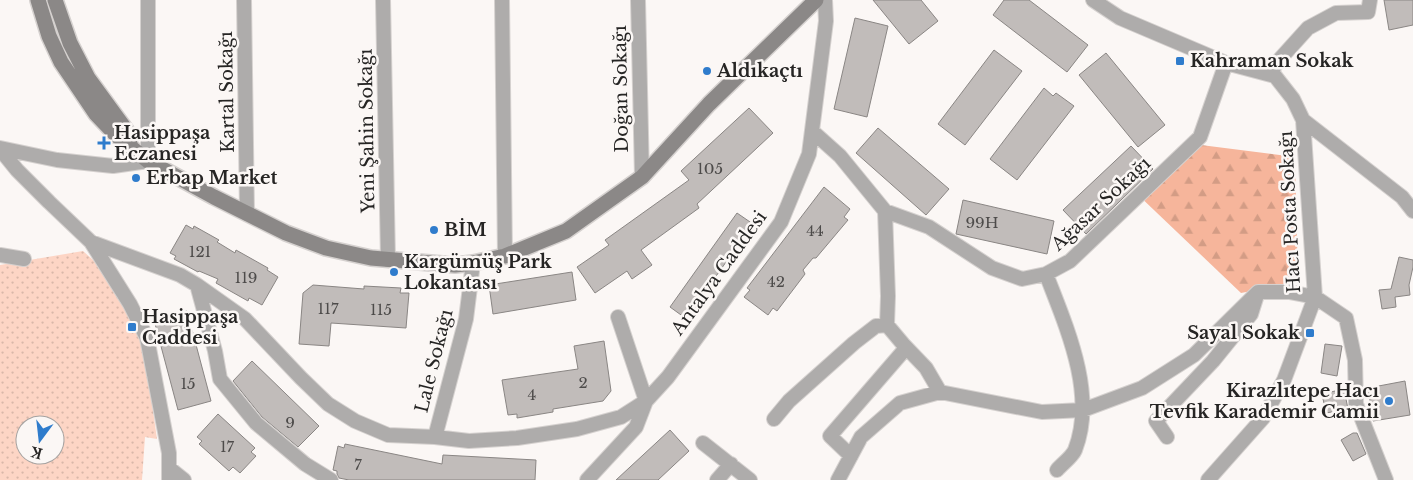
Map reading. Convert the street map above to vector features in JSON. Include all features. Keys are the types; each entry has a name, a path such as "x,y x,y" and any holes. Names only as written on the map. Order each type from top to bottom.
{"main road":[{"path":"38,0 49,36 61,62 96,114 116,136 148,161 247,214 286,233 326,248 371,258 455,265 505,256 566,231 642,177 709,104 816,0"},
{"path":"55,0 70,43 88,78 126,130 131,147"}],"street":[{"path":"0,149 57,160 113,166 148,161 148,0"},
{"name":"Kartal Sokağı","path":"244,0 247,214"},
{"name":"Yeni Şahin Sokağı","path":"383,0 388,260"},
{"path":"502,0 505,256"},
{"name":"Doğan Sokağı","path":"638,0 642,177"},
{"name":"Antalya Caddesi","path":"587,480 636,427 646,401 668,378 780,222 809,154 826,21 825,0"},
{"path":"1093,0 1120,18 1226,63 1275,76 1293,99 1303,120 1402,197 1413,210"},
{"path":"1269,74 1308,28 1336,13 1368,12 1370,0"},
{"name":"Ağasar Sokağı","path":"885,211 929,227 992,268 1022,279 1046,274 1070,261 1200,137 1226,63"},
{"name":"Hacı Posta Sokağı","path":"1208,480 1263,418 1284,380 1315,297 1303,120"},
{"path":"812,131 840,156 885,211 888,296 887,325 926,368 940,392"},
{"path":"0,149 36,189 91,242 130,304 147,338 169,453 169,474 184,480"},
{"path":"91,242 180,274 197,285 245,319 328,404 355,421 388,435 478,440 517,438 577,429 621,417 646,401 618,317"},
{"path":"0,255 24,258"},
{"name":"Lale Sokağı","path":"435,437 466,319 473,263"},
{"path":"1046,274 1070,335 1080,378 1083,410 1082,422 1074,452 1057,470"},
{"path":"197,285 215,351 220,378 256,423 305,464 331,480"},
{"path":"1167,437 1156,421 1214,361 1252,314 1258,292"},
{"path":"838,480 861,437 900,403 940,392 1042,412 1083,410 1142,388 1194,356 1258,292 1289,292 1315,297 1346,318 1355,360 1356,404 1386,480"},
{"path":"774,419 789,401 854,343 876,326 887,325"},
{"path":"851,456 830,436 906,348"},
{"path":"703,443 750,480"},
{"path":"717,480 730,464"}],"shaded area":[{"path":"83,251 111,276 142,333 157,439 145,437 142,480 0,480 0,265"}],"green space":[{"path":"1182,144 1295,157 1298,282 1241,293 1134,191"}],"building":[{"path":"873,0 921,0 938,21 909,44"},
{"path":"1004,0 1029,0 1088,45 1067,72 993,15"},
{"path":"1384,0 1413,0 1413,25 1389,30"},
{"path":"855,18 888,26 867,117 834,109"},
{"path":"994,50 1022,71 965,145 938,124"},
{"path":"1106,53 1165,125 1138,147 1079,75"},
{"path":"1044,88 1053,96 1056,93 1074,106 1017,180 990,159"},
{"path":"749,108 773,133 697,204 699,208 641,250 652,265 632,279 627,271 595,293 577,267 609,245 605,240 689,180 681,171"},
{"path":"878,128 949,189 926,215 856,153"},
{"path":"1131,146 1153,169 1086,234 1063,210"},
{"path":"824,187 850,209 844,217 848,220 816,258 813,258 803,270 805,274 777,311 773,308 768,315 744,297 750,290 747,288"},
{"path":"963,200 1054,221 1047,254 956,234"},
{"path":"737,213 753,224 697,303 700,305 688,320 670,307"},
{"path":"186,225 193,229 194,226 219,240 217,242 235,253 236,250 268,268 267,270 278,277 262,305 249,298 248,301 216,283 218,279 198,272 174,259 176,256 170,253"},
{"path":"1399,257 1413,260 1409,285 1410,295 1395,297 1396,307 1382,309 1379,290 1391,289"},
{"path":"572,272 576,300 493,314 489,285"},
{"path":"313,285 364,289 364,286 401,288 400,293 409,293 406,328 331,323 329,346 299,344 303,293"},
{"path":"187,311 211,401 178,410 154,320"},
{"path":"604,341 611,391 603,401 553,409 553,412 517,418 517,414 508,415 502,380 578,369 574,346"},
{"path":"1325,344 1342,346 1337,376 1321,373"},
{"path":"252,361 319,426 298,447 262,417 233,381"},
{"name":"Kirazlıtepe Hacı Tevfik Karademir Camii","path":"1405,381 1410,415 1373,421 1368,388"},
{"path":"1344,389 1348,409 1326,413 1322,394"},
{"path":"218,414 255,448 251,452 256,456 240,473 233,467 229,471 199,444 202,441 197,437"},
{"path":"670,430 689,451 658,480 616,480"},
{"path":"1353,433 1357,433 1366,454 1353,461 1341,440"},
{"path":"345,444 442,464 443,455 536,460 535,480 349,480 339,478 337,471 333,470 338,446 344,448"}],"place":[{"name":"Kahraman Sokak","path":"1180,61"},
{"name":"Aldıkaçtı","path":"707,71"},
{"name":"Hasippaşa Eczanesi","path":"104,143"},
{"name":"Erbap Market","path":"136,178"},
{"name":"BİM","path":"434,230"},
{"name":"Kargümüş Park Lokantası","path":"394,272"},
{"name":"Hasippaşa Caddesi","path":"132,327"},
{"name":"Sayal Sokak","path":"1310,333"},
{"name":"Kirazlıtepe Hacı Tevfik Karademir Camii","path":"1389,401"}]}
